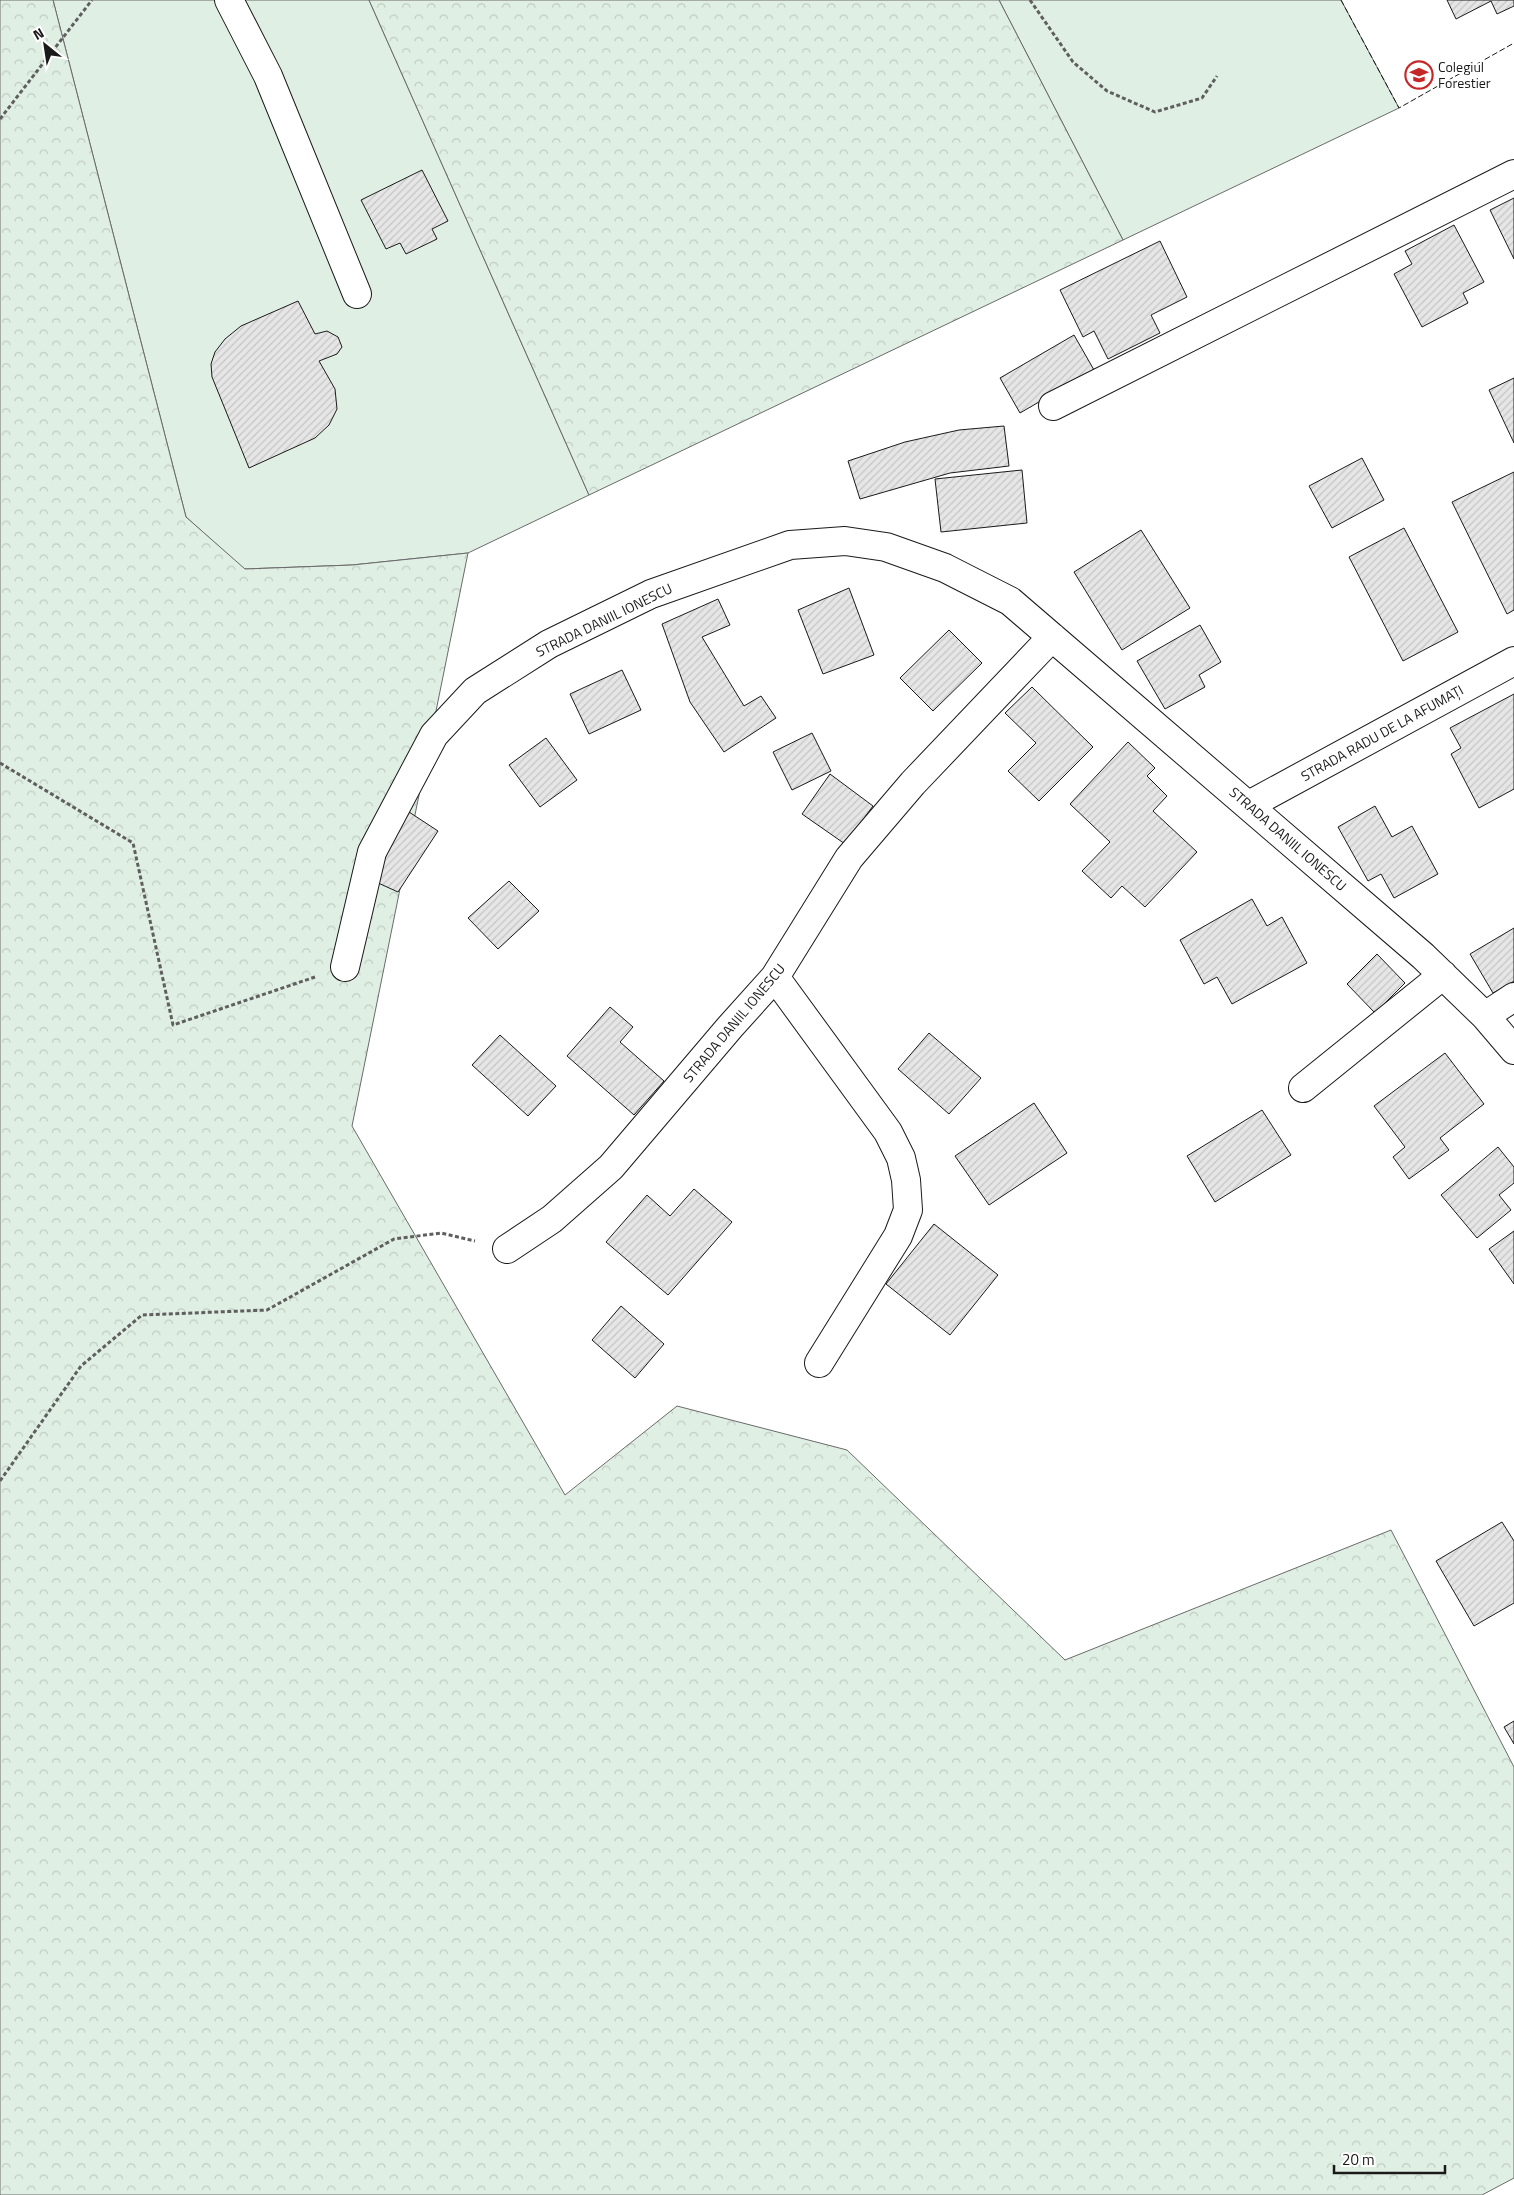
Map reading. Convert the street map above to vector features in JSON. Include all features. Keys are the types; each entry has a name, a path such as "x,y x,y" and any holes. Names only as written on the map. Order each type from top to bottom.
{"street":[{"path":"229,0 268,76 357,294"},
{"path":"1053,406 1514,174"},
{"name":"STRADA DANIIL IONESCU","path":"345,967 372,852 434,735 475,691 548,644 651,594 790,545 845,541 886,548 945,568 1010,601 1249,805 1444,976 1485,1016 1514,1050"},
{"name":"STRADA DANIIL IONESCU","path":"508,1249 552,1219 611,1167 775,977 849,858 914,783 1052,637"},
{"name":"STRADA RADU DE LA AFUMAȚI","path":"1249,805 1514,661"},
{"path":"1302,1088 1444,976"},
{"path":"775,977 888,1132 901,1158 906,1180 908,1210 898,1236 819,1363"},
{"path":"1485,1016 1514,997"}],"path":[{"path":"0,120 92,0"},
{"path":"1030,0 1074,62 1087,74 1107,91 1156,112 1202,98 1217,76"},
{"path":"0,764 133,843 173,1025 345,967"},
{"path":"0,1481 81,1366 142,1315 267,1310 394,1239 441,1233 508,1249"}],"green space":[{"path":"0,0 53,0 186,517 245,569 352,565 468,553 352,1126 565,1495 677,1406 847,1450 1065,1660 1391,1530 1514,1767 1514,2178 1482,2195 0,2195"},
{"path":"53,0 369,0 589,495 468,553 352,565 244,569 186,517"},
{"path":"369,0 999,0 1123,240 589,495"},
{"path":"999,0 1341,0 1399,108 1123,240"}],"building":[{"path":"1447,0 1514,0 1514,6 1497,14 1491,1 1456,19"},
{"path":"422,170 448,221 432,229 437,239 406,254 400,243 386,249 361,200"},
{"path":"1514,198 1514,259 1490,210"},
{"path":"1454,225 1484,282 1463,293 1468,303 1422,327 1394,274 1412,264 1405,251"},
{"path":"1160,241 1187,297 1151,315 1160,333 1108,359 1094,331 1083,337 1060,290"},
{"path":"298,301 315,334 327,331 338,337 342,347 337,354 319,361 335,389 337,409 329,425 315,438 249,468 212,377 211,364 215,352 225,339 241,326"},
{"path":"1074,335 1094,370 1020,413 1000,378"},
{"path":"1514,378 1514,443 1489,390"},
{"path":"1004,426 1009,466 950,473 860,499 848,461 905,442 959,430"},
{"path":"1362,458 1384,500 1332,528 1309,486"},
{"path":"1022,470 1027,523 941,532 935,479"},
{"path":"1514,472 1514,610 1507,614 1452,502"},
{"path":"1404,528 1458,632 1403,661 1349,557"},
{"path":"1141,530 1190,608 1122,650 1074,572"},
{"path":"849,588 874,655 823,674 798,610"},
{"path":"718,599 730,625 702,637 744,706 761,696 776,718 724,752 690,702 662,624"},
{"path":"1200,625 1221,662 1199,675 1205,687 1165,709 1137,661"},
{"path":"949,630 982,663 933,711 900,678"},
{"path":"622,670 641,710 589,734 570,694"},
{"path":"1032,687 1093,747 1039,801 1008,771 1036,743 1005,713"},
{"path":"1514,694 1514,789 1479,808 1451,754 1461,748 1450,728"},
{"path":"812,733 831,771 792,790 773,752"},
{"path":"546,738 577,780 540,807 509,765"},
{"path":"1128,742 1155,768 1147,776 1167,796 1153,811 1197,852 1145,907 1122,886 1111,898 1082,871 1110,842 1070,804"},
{"path":"830,774 873,806 845,844 802,814"},
{"path":"1375,806 1392,837 1412,826 1438,874 1394,898 1381,874 1368,881 1338,827"},
{"path":"409,812 438,831 398,892 376,882 383,858"},
{"path":"509,881 539,911 498,949 468,918"},
{"path":"1252,899 1267,926 1282,917 1307,963 1232,1004 1217,977 1204,984 1180,940"},
{"path":"1514,928 1514,981 1493,993 1470,954"},
{"path":"1377,954 1405,983 1375,1013 1347,984"},
{"path":"610,1007 633,1027 620,1042 664,1081 634,1115 567,1056"},
{"path":"929,1033 981,1078 949,1114 898,1069"},
{"path":"500,1035 556,1086 528,1116 472,1065"},
{"path":"1445,1053 1484,1104 1440,1138 1449,1150 1409,1179 1393,1157 1405,1147 1374,1106"},
{"path":"1034,1103 1067,1153 989,1205 955,1156"},
{"path":"1262,1110 1291,1155 1215,1202 1187,1156"},
{"path":"1498,1147 1514,1167 1514,1183 1499,1195 1511,1210 1477,1238 1441,1195"},
{"path":"694,1189 732,1222 668,1295 606,1242 647,1195 670,1216"},
{"path":"934,1224 998,1275 950,1335 886,1284"},
{"path":"1514,1231 1514,1284 1489,1249"},
{"path":"621,1306 664,1344 635,1378 592,1340"},
{"path":"1502,1522 1514,1541 1514,1603 1474,1626 1436,1561"},
{"path":"1514,1721 1514,1744 1504,1727"}],"fence":[{"path":"1341,0 1399,108 1514,43"}],"place":[{"name":"Colegiul Forestier","path":"1419,75"}]}
